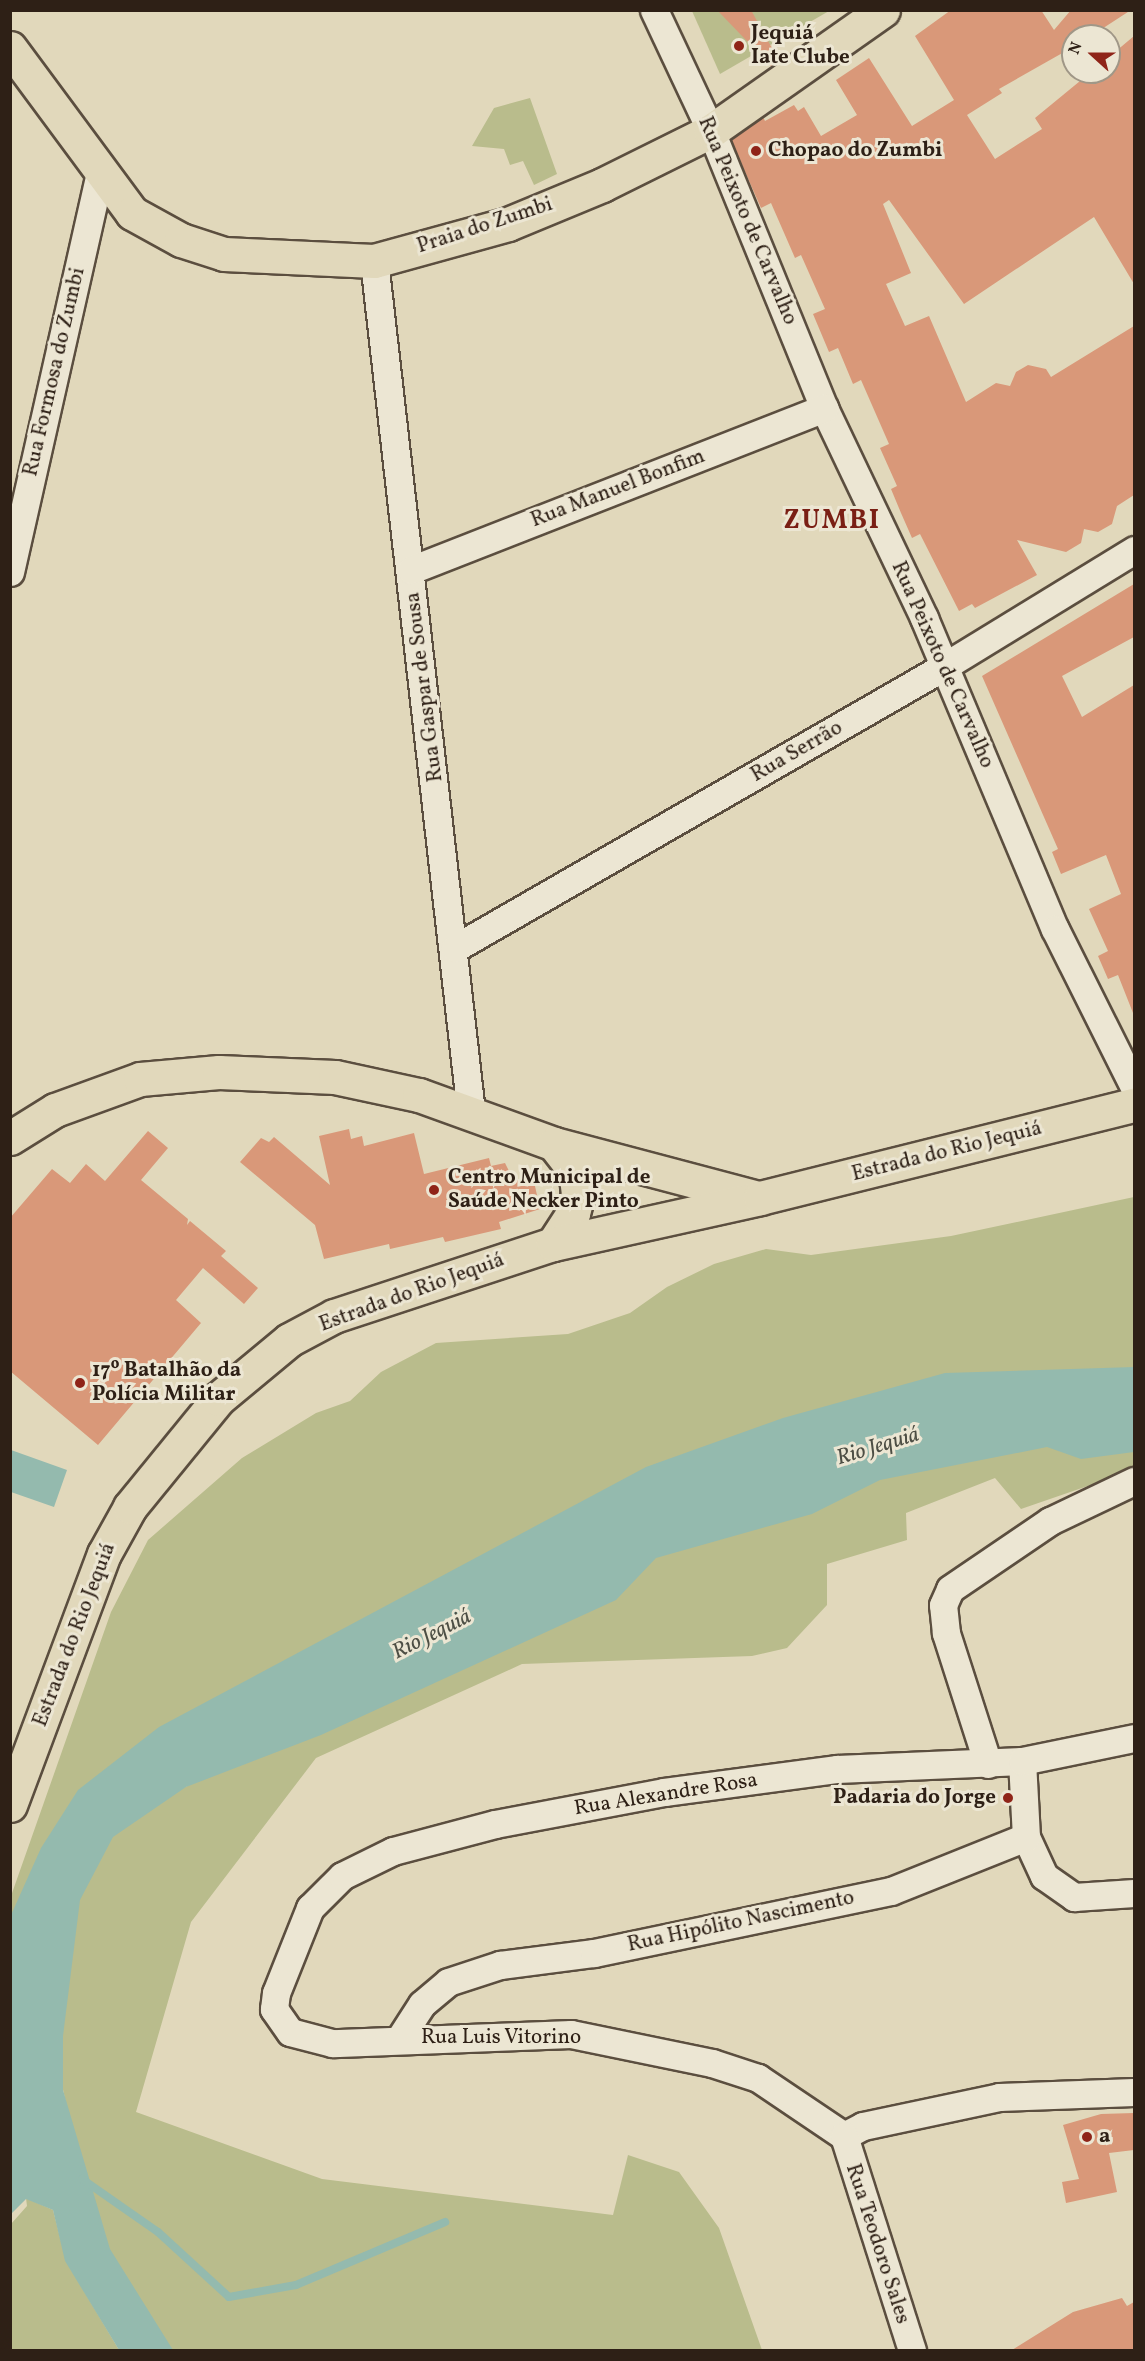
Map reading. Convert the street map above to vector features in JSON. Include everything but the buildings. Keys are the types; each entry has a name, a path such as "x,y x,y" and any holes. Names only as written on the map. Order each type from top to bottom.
{"main road":[{"name":"Praia do Zumbi","path":"10,48 132,213 181,240 224,254 374,261 508,224 602,185 711,131 884,10"},
{"name":"Estrada do Rio Jequiá","path":"10,1138 55,1110 108,1088 140,1079 219,1072 335,1077 419,1095 554,1144 760,1198"},
{"name":"Estrada do Rio Jequiá","path":"10,1805 104,1554 150,1479 218,1399 289,1340 334,1316 553,1244 760,1198 1134,1105"},
{"path":"553,1244 573,1213 578,1194 575,1171 554,1144"}],"street":[{"name":"Rua Peixoto de Carvalho","path":"654,10 711,131 824,408 945,666 1055,929 1134,1087"},
{"name":"Rua Formosa do Zumbi","path":"10,572 100,172"},
{"name":"Rua Gaspar de Sousa","path":"374,261 455,948 471,1113"},
{"name":"Rua Manuel Bonfim","path":"411,570 824,408"},
{"name":"Rua Serrão","path":"455,948 945,666 1134,550"},
{"path":"988,1764 946,1633 944,1605 950,1589 1050,1521 1134,1481"},
{"name":"Rua Alexandre Rosa","path":"276,1993 310,1908 342,1876 385,1854 495,1824 664,1792 837,1769 1022,1761 1134,1738"},
{"path":"1022,1761 1026,1837 1044,1876 1074,1897 1134,1893"},
{"name":"Rua Hipólito Nascimento","path":"400,2038 422,2004 448,1982 500,1965 594,1953 891,1891 1026,1837"},
{"name":"Rua Luis Vitorino","path":"276,1993 274,2009 290,2032 306,2039 332,2043 400,2038 571,2034 633,2044 758,2078 844,2136"},
{"path":"844,2136 863,2126 999,2097 1134,2092"},
{"name":"Rua Teodoro Sales","path":"844,2136 912,2350"}],"green space":[{"name":"Jequiá Iate Clube","path":"692,11 829,11 720,74"},
{"path":"530,98 557,174 534,185 523,161 510,165 504,149 472,146 494,108"},
{"path":"1134,1197 1134,1382 1024,1384 167,1740 11,1947 11,1896 111,1612 148,1540 242,1458 316,1413 350,1401 381,1372 436,1343 568,1334 630,1313 667,1287 714,1264 766,1249 811,1255 951,1236"},
{"path":"1134,1440 1134,1470 1021,1509 995,1478 906,1513 907,1540 827,1564 827,1605 787,1648 752,1656 522,1664 316,1758 191,1922 136,2112 322,2179 613,2215 628,2155 679,2172 719,2228 762,2350 170,2350 99,2253 51,2035 69,1897 104,1829 649,1548 876,1469 993,1444"},
{"path":"10,2108 11,2224 27,2206 26,2198 53,2210 66,2261 119,2350 11,2350"}],"water":[{"name":"Rio Jequiá","path":"1134,1367 1134,1452 1081,1459 1047,1447 880,1480 812,1514 656,1558 616,1600 321,1735 186,1787 113,1837 80,1900 63,2036 63,2090 110,2249 173,2350 119,2350 65,2261 53,2210 26,2199 11,2214 11,1915 41,1848 78,1790 159,1727 646,1467 783,1418 945,1373"},
{"path":"11,1450 67,1470 54,1507 11,1492"}],"waterway":[{"path":"82,2179 158,2232 229,2297 296,2285 445,2222"}],"place":[{"name":"Jequiá Iate Clube","path":"739,46"},
{"name":"Chopao do Zumbi","path":"756,151"},
{"name":"Centro Municipal de Saúde Necker Pinto","path":"434,1190"},
{"name":"17º Batalhão da Polícia Militar","path":"80,1383"},
{"name":"Padaria do Jorge","path":"1008,1798"},
{"name":"a","path":"1087,2137"}],"district":[{"name":"ZUMBI","path":"832,522"}]}
